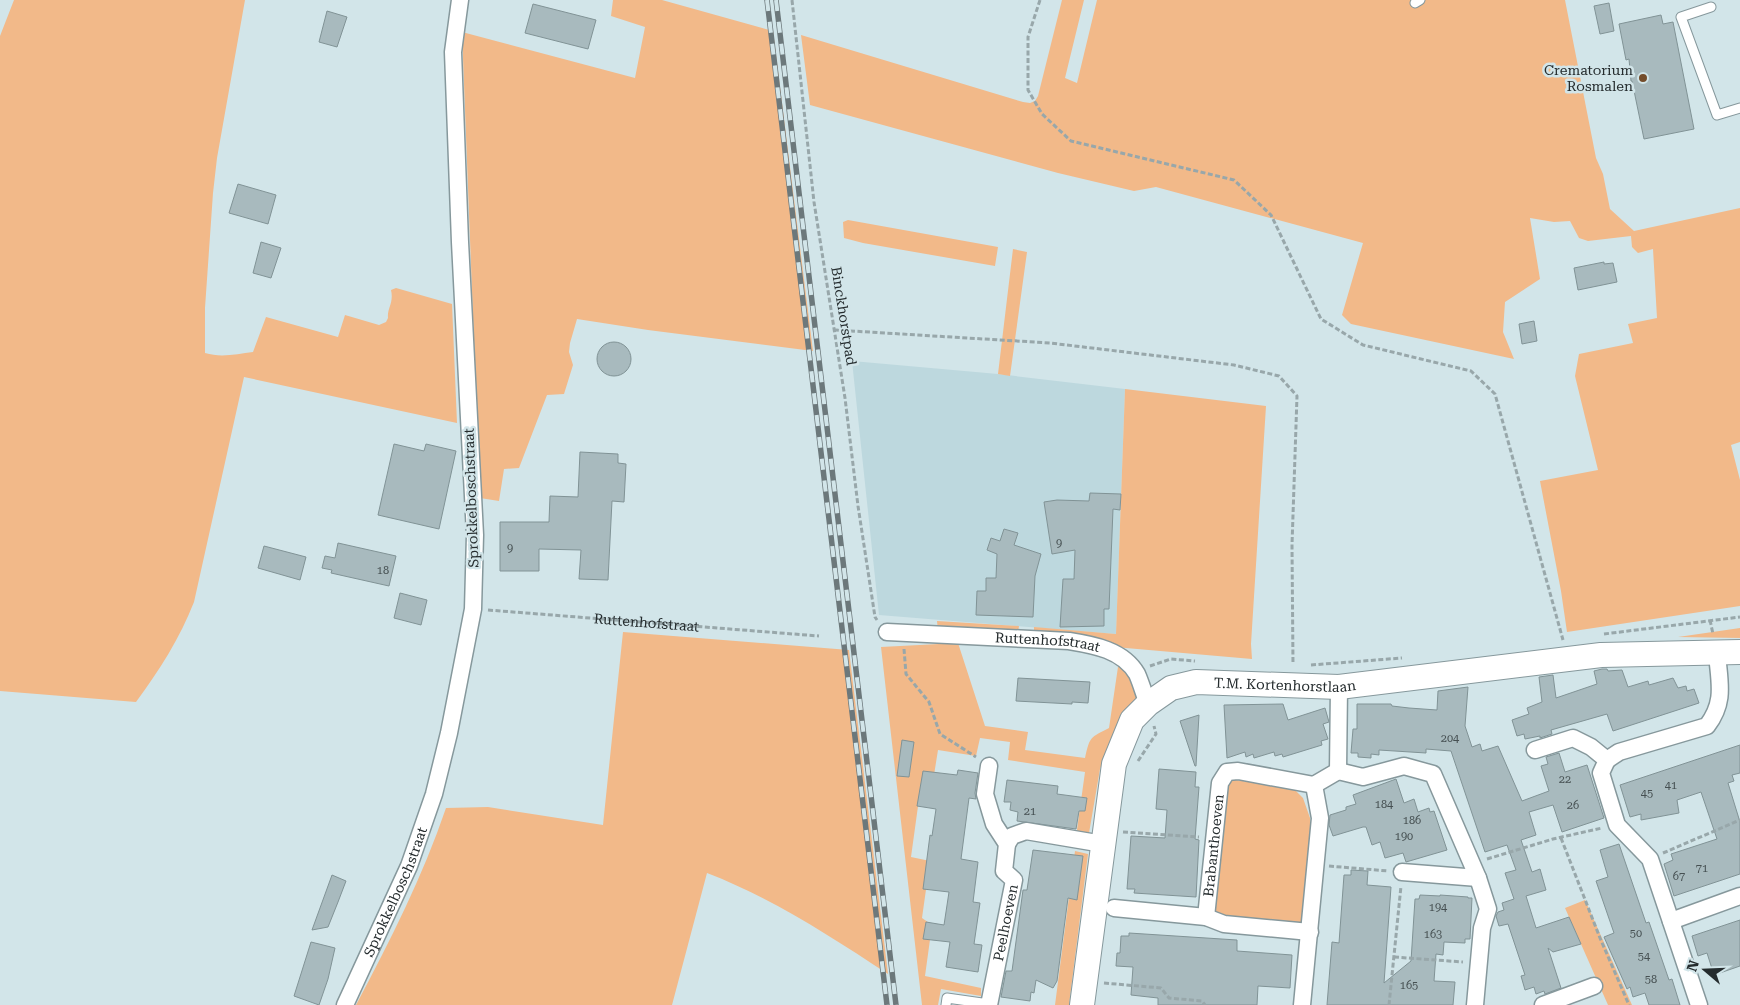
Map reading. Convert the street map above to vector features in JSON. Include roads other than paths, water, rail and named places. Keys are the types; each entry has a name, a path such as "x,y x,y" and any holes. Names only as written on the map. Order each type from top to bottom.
{"street":[{"name":"Sprokkelboschstraat","path":"345,1005 409,866 434,794 449,733 473,609 475,535 460,242 454,52 460,0"},
{"name":"Ruttenhofstraat","path":"895,632 1069,640 1098,645 1127,660 1137,674 1148,704"},
{"name":"T.M. Kortenhorstlaan","path":"1082,1005 1113,838 1114,764 1132,720 1148,704 1171,688 1196,682 1339,687 1601,655 1740,652"},
{"path":"1699,1005 1650,859 1617,825 1601,773 1607,760 1619,752 1707,726 1716,714 1720,692 1716,653"},
{"path":"1338,770 1339,687"},
{"path":"1535,750 1573,738 1591,747 1607,760"},
{"path":"989,766 985,794 994,824 1007,844 1012,836 1026,831 1113,838"},
{"path":"1302,1005 1317,865 1320,818 1314,785 1338,770 1363,777 1404,766 1433,774 1475,871 1488,909 1482,928 1475,1005"},
{"name":"Brabanthoeven","path":"1206,917 1220,783 1227,772 1238,771 1314,785"},
{"name":"Peelhoeven","path":"989,1005 1014,880 1004,871 1007,844"},
{"path":"1402,872 1475,871"},
{"path":"1671,921 1740,896"},
{"path":"1114,908 1206,917 1224,924 1310,932"},
{"path":"1543,1005 1594,986"}],"lane":[{"path":"1711,7 1681,17 1717,114 1740,108"},
{"path":"946,1005 947,998 989,1005"}],"railway":[{"path":"767,0 887,1005"},
{"path":"776,0 896,1005"}],"place":[{"name":"Crematorium Rosmalen","path":"1643,78"}]}
